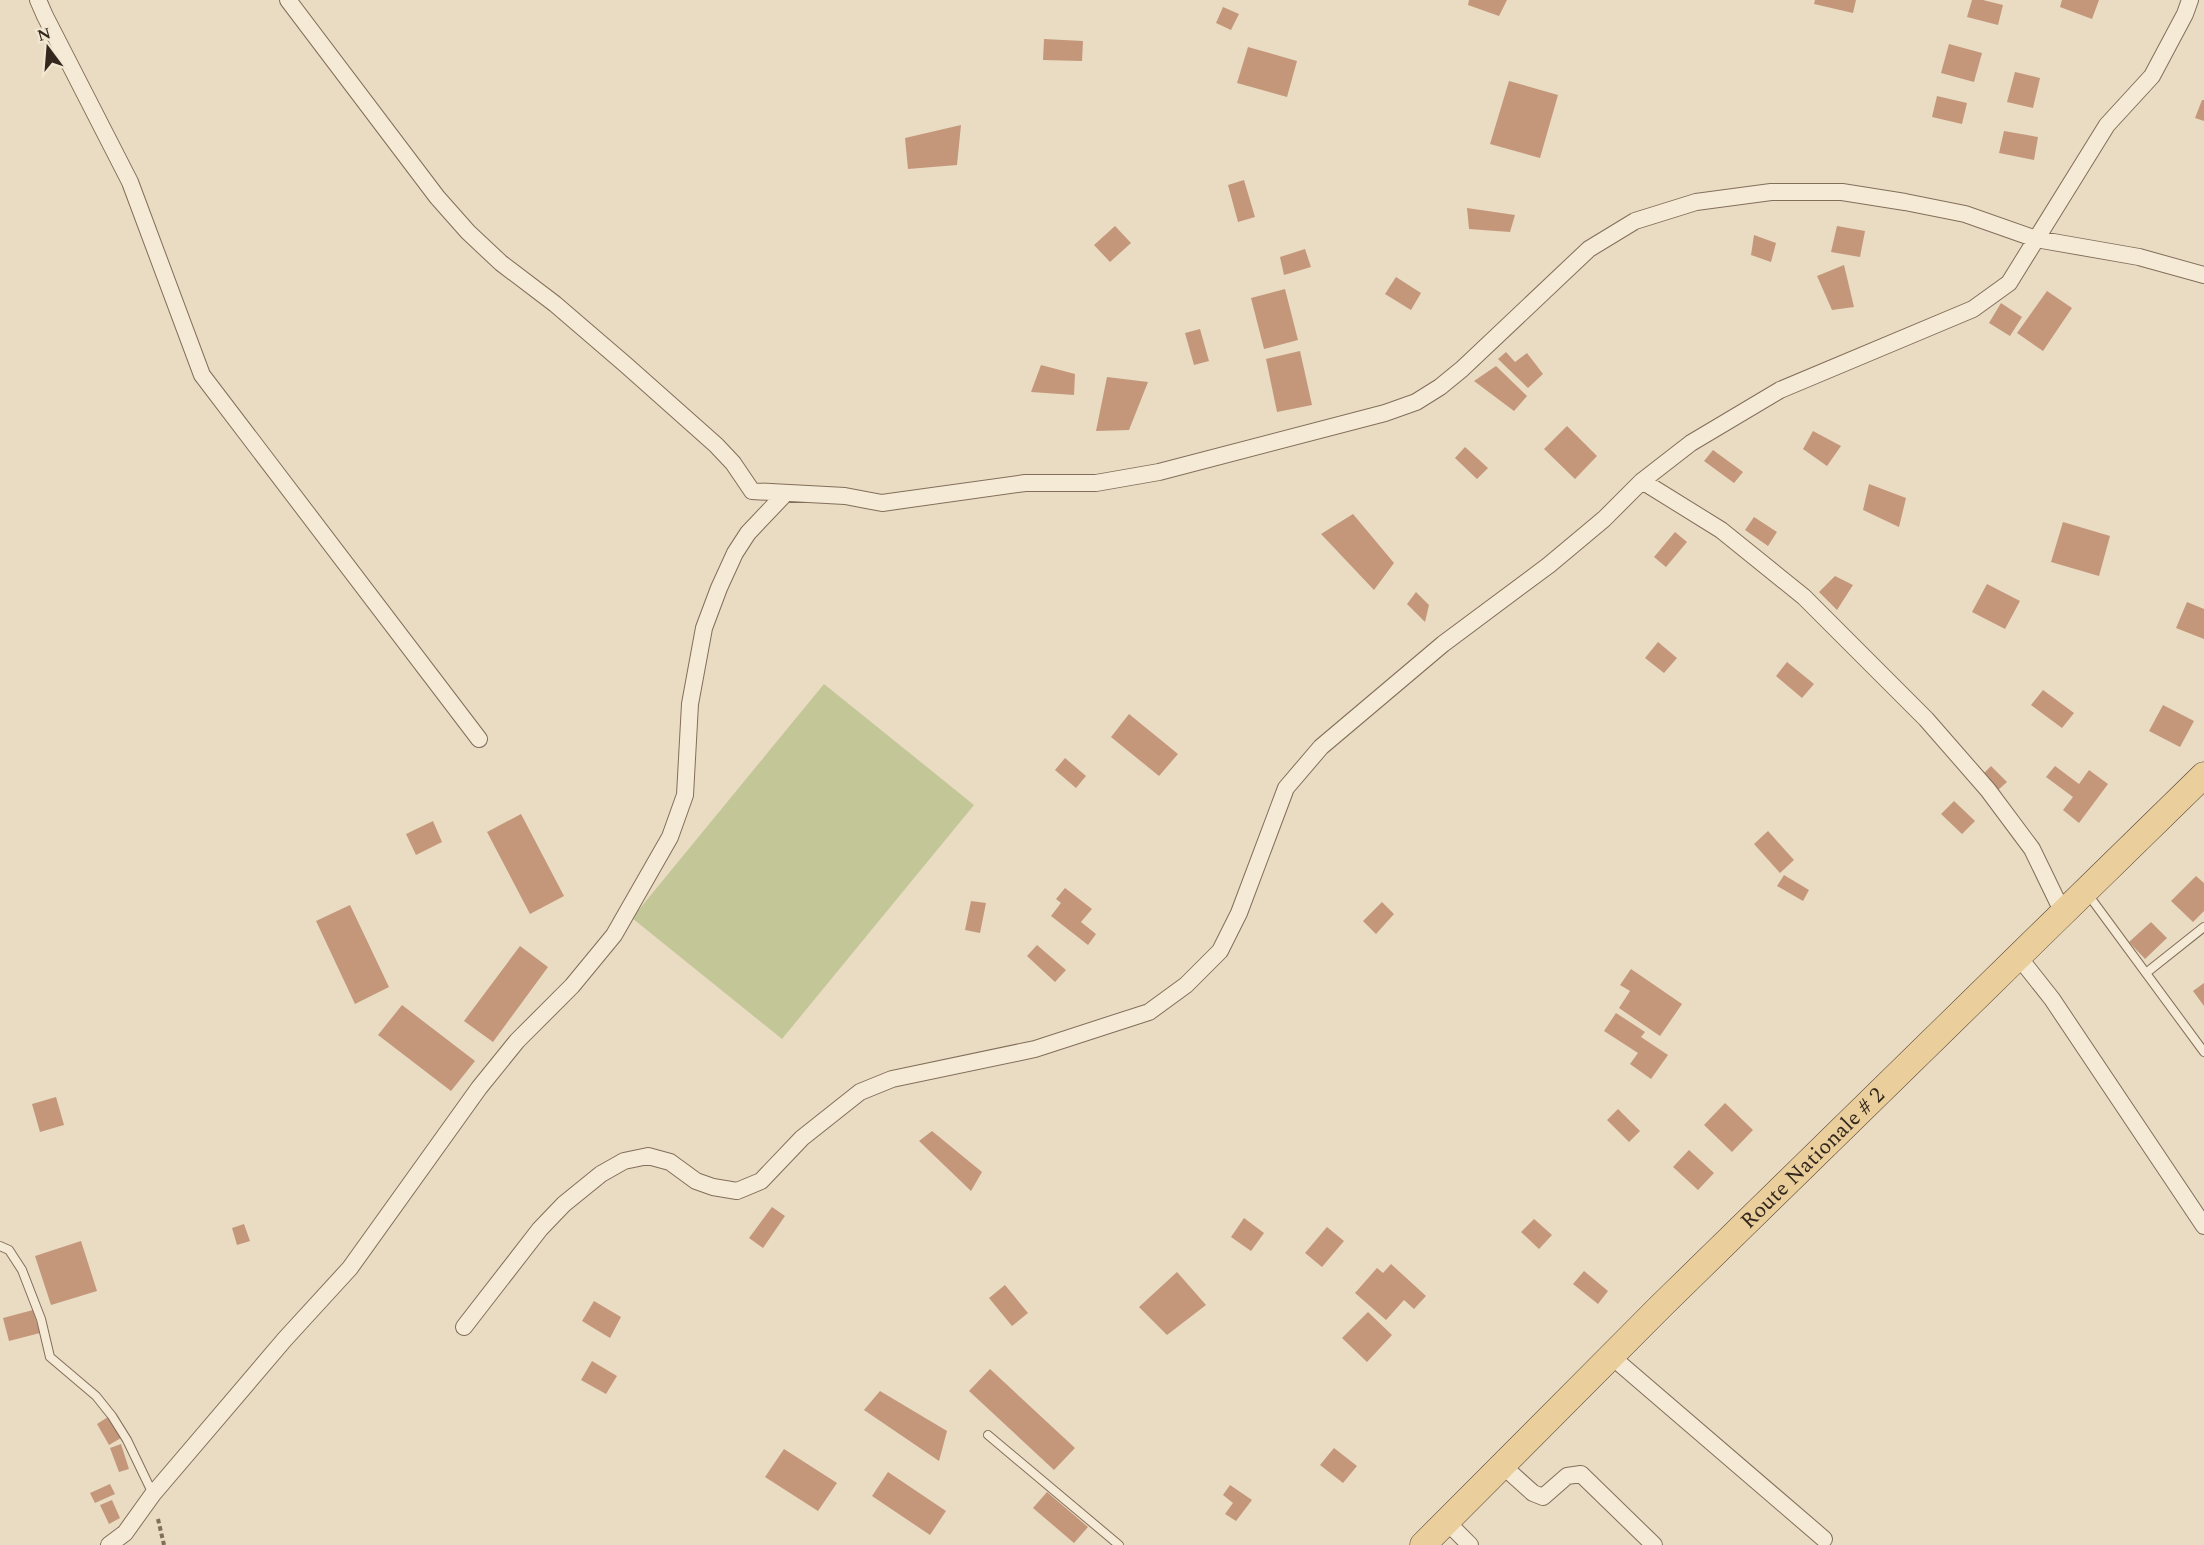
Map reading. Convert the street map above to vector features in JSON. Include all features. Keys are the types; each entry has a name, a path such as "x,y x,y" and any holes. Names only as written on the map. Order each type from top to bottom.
{"main road":[{"name":"Route Nationale # 2","path":"1423,1545 1611,1356 2204,775"}],"street":[{"path":"38,0 130,182 202,375 479,739"},
{"path":"288,0 430,188 468,232 501,263 555,304 617,357 716,445 733,463 752,491 845,496 882,503 1025,483 1096,483 1159,472 1385,413 1416,402 1440,387 1589,249 1635,221 1696,202 1772,192 1842,192 1905,201 1965,214 2036,239 2139,257 2204,275"},
{"path":"464,1327 540,1229 564,1204 601,1174 624,1161 648,1156 670,1162 696,1181 713,1187 737,1191 761,1181 802,1138 860,1092 892,1079 1035,1049 1149,1011 1186,985 1220,951 1239,913 1286,788 1320,747 1443,644 1549,565 1595,527 1642,481 1690,443 1780,390 1973,309 2009,283 2107,125 2152,76 2190,0"},
{"path":"1642,481 1722,530 1804,597 1926,719 1988,790 2032,849 2063,913"},
{"path":"109,1545 125,1533 153,1494 350,1268 479,1088 517,1041 572,986 614,935 670,837 685,795 690,704 704,628 719,588 748,533 785,494"},
{"path":"2019,956 2052,999 2204,1226"},
{"path":"1611,1356 1824,1539"},
{"path":"1503,1466 1533,1493 1544,1497 1567,1476 1581,1474 1588,1478 1654,1545"},
{"path":"1446,1522 1470,1545"}],"lane":[{"path":"2086,890 2204,1052"},
{"path":"2146,973 2204,927"},
{"path":"0,1246 9,1250 22,1270 41,1319 50,1357 96,1396 112,1416 127,1440 153,1494"},
{"path":"988,1435 1119,1545"}],"green space":[{"path":"824,684 974,805 782,1039 632,918"}],"building":[{"path":"1469,0 1507,0 1499,16 1468,5"},
{"path":"1815,0 1856,0 1853,13 1814,4"},
{"path":"1972,0 2003,5 1998,25 1967,17"},
{"path":"2062,0 2099,0 2092,19 2060,7"},
{"path":"1223,7 1239,14 1231,30 1216,23"},
{"path":"1044,39 1083,41 1082,61 1043,60"},
{"path":"1949,44 1982,53 1974,82 1941,73"},
{"path":"1248,47 1297,61 1287,97 1237,83"},
{"path":"2015,72 2040,78 2033,108 2007,102"},
{"path":"1509,81 1558,95 1540,158 1490,144"},
{"path":"1937,96 1967,103 1962,124 1932,117"},
{"path":"2204,100 2204,121 2195,118"},
{"path":"961,125 957,165 908,169 905,138"},
{"path":"2004,131 2038,137 2034,160 1999,153"},
{"path":"1244,180 1255,217 1238,222 1228,185"},
{"path":"1467,208 1515,215 1510,232 1469,229"},
{"path":"1115,226 1131,243 1110,262 1094,245"},
{"path":"1837,226 1865,231 1860,257 1831,252"},
{"path":"1754,235 1776,243 1771,262 1751,255"},
{"path":"1305,249 1311,267 1284,275 1280,257"},
{"path":"1844,265 1854,307 1832,310 1817,276"},
{"path":"1396,277 1421,293 1411,310 1385,294"},
{"path":"1285,289 1298,340 1264,349 1251,298"},
{"path":"2047,291 2072,308 2043,351 2017,333"},
{"path":"2001,303 2022,317 2010,336 1989,323"},
{"path":"1200,329 1209,361 1194,365 1185,333"},
{"path":"1300,351 1312,405 1277,412 1266,359"},
{"path":"1506,352 1515,362 1527,353 1543,374 1528,388 1498,359"},
{"path":"1041,365 1075,374 1074,395 1031,392"},
{"path":"1496,366 1527,396 1514,411 1474,381"},
{"path":"1107,377 1148,382 1129,430 1096,431"},
{"path":"1567,426 1597,456 1575,479 1544,449"},
{"path":"1813,431 1841,446 1827,466 1803,449"},
{"path":"1465,447 1488,468 1477,479 1455,458"},
{"path":"1713,450 1743,472 1734,483 1704,461"},
{"path":"1869,484 1906,498 1899,527 1863,510"},
{"path":"1353,514 1394,563 1374,590 1321,534"},
{"path":"1754,517 1777,532 1768,546 1745,530"},
{"path":"2063,522 2110,536 2099,576 2051,562"},
{"path":"1675,532 1687,542 1666,567 1654,557"},
{"path":"1835,576 1853,585 1837,610 1819,592"},
{"path":"1987,584 2020,601 2005,629 1972,612"},
{"path":"1416,592 1429,605 1425,622 1407,604"},
{"path":"2187,602 2204,609 2204,639 2176,628"},
{"path":"1658,642 1677,658 1664,673 1645,658"},
{"path":"1787,662 1814,684 1802,698 1776,676"},
{"path":"2043,690 2074,713 2062,728 2031,705"},
{"path":"2163,705 2194,721 2180,747 2149,731"},
{"path":"1129,714 1178,754 1159,776 1111,737"},
{"path":"1065,758 1086,776 1076,788 1055,770"},
{"path":"1991,766 2007,782 1997,791 1982,775"},
{"path":"2055,766 2079,784 2089,770 2108,784 2079,823 2063,810 2073,797 2046,777"},
{"path":"1954,801 1975,821 1962,834 1941,814"},
{"path":"521,814 564,896 530,914 487,832"},
{"path":"433,821 442,842 416,855 406,834"},
{"path":"1768,831 1794,860 1780,873 1754,844"},
{"path":"1784,875 1809,890 1803,901 1777,886"},
{"path":"2196,876 2204,883 2204,911 2193,922 2171,901"},
{"path":"1065,888 1092,909 1081,922 1096,934 1088,945 1051,916 1061,903 1056,899"},
{"path":"971,901 986,903 980,933 965,930"},
{"path":"1382,902 1394,914 1376,934 1363,921"},
{"path":"350,905 389,987 355,1004 316,921"},
{"path":"2151,922 2167,938 2145,959 2129,942"},
{"path":"1037,945 1066,970 1055,982 1027,956"},
{"path":"520,946 548,967 493,1042 464,1021"},
{"path":"1631,969 1682,1004 1660,1036 1619,1008 1630,991 1620,985"},
{"path":"2204,983 2204,1006 2193,991"},
{"path":"402,1005 475,1061 451,1091 378,1035"},
{"path":"1616,1013 1645,1032 1641,1037 1668,1055 1651,1079 1630,1064 1638,1053 1604,1031"},
{"path":"56,1097 64,1125 40,1132 32,1104"},
{"path":"1725,1103 1753,1130 1732,1152 1704,1125"},
{"path":"1618,1109 1640,1131 1629,1142 1607,1120"},
{"path":"932,1131 982,1172 971,1191 919,1141"},
{"path":"1689,1150 1714,1173 1698,1190 1673,1167"},
{"path":"772,1207 785,1216 763,1248 749,1238"},
{"path":"1244,1218 1264,1233 1251,1251 1231,1237"},
{"path":"1534,1219 1552,1235 1539,1249 1521,1232"},
{"path":"244,1224 250,1241 237,1245 232,1228"},
{"path":"1327,1227 1344,1241 1322,1267 1305,1253"},
{"path":"81,1241 97,1291 51,1305 35,1256"},
{"path":"1391,1264 1426,1296 1414,1309 1404,1300 1386,1320 1355,1293 1377,1268 1383,1273"},
{"path":"1584,1271 1608,1291 1598,1304 1573,1284"},
{"path":"1177,1272 1206,1305 1167,1335 1139,1307"},
{"path":"1005,1285 1028,1313 1012,1326 989,1298"},
{"path":"594,1301 621,1317 610,1338 582,1321"},
{"path":"33,1310 40,1333 9,1341 3,1318"},
{"path":"1368,1312 1392,1335 1367,1362 1342,1338"},
{"path":"592,1361 617,1376 606,1394 581,1380"},
{"path":"990,1369 1075,1448 1054,1470 969,1391"},
{"path":"880,1391 947,1431 939,1461 864,1410"},
{"path":"108,1417 121,1438 109,1445 97,1424"},
{"path":"121,1444 129,1469 119,1472 110,1448"},
{"path":"1334,1448 1357,1466 1343,1483 1320,1465"},
{"path":"784,1449 837,1483 818,1511 765,1477"},
{"path":"888,1472 946,1511 930,1535 872,1496"},
{"path":"110,1484 115,1494 95,1503 90,1493"},
{"path":"1230,1485 1252,1500 1236,1521 1225,1514 1233,1503 1223,1495"},
{"path":"1047,1492 1088,1527 1074,1543 1033,1508"},
{"path":"112,1500 120,1518 109,1524 100,1505"}]}
